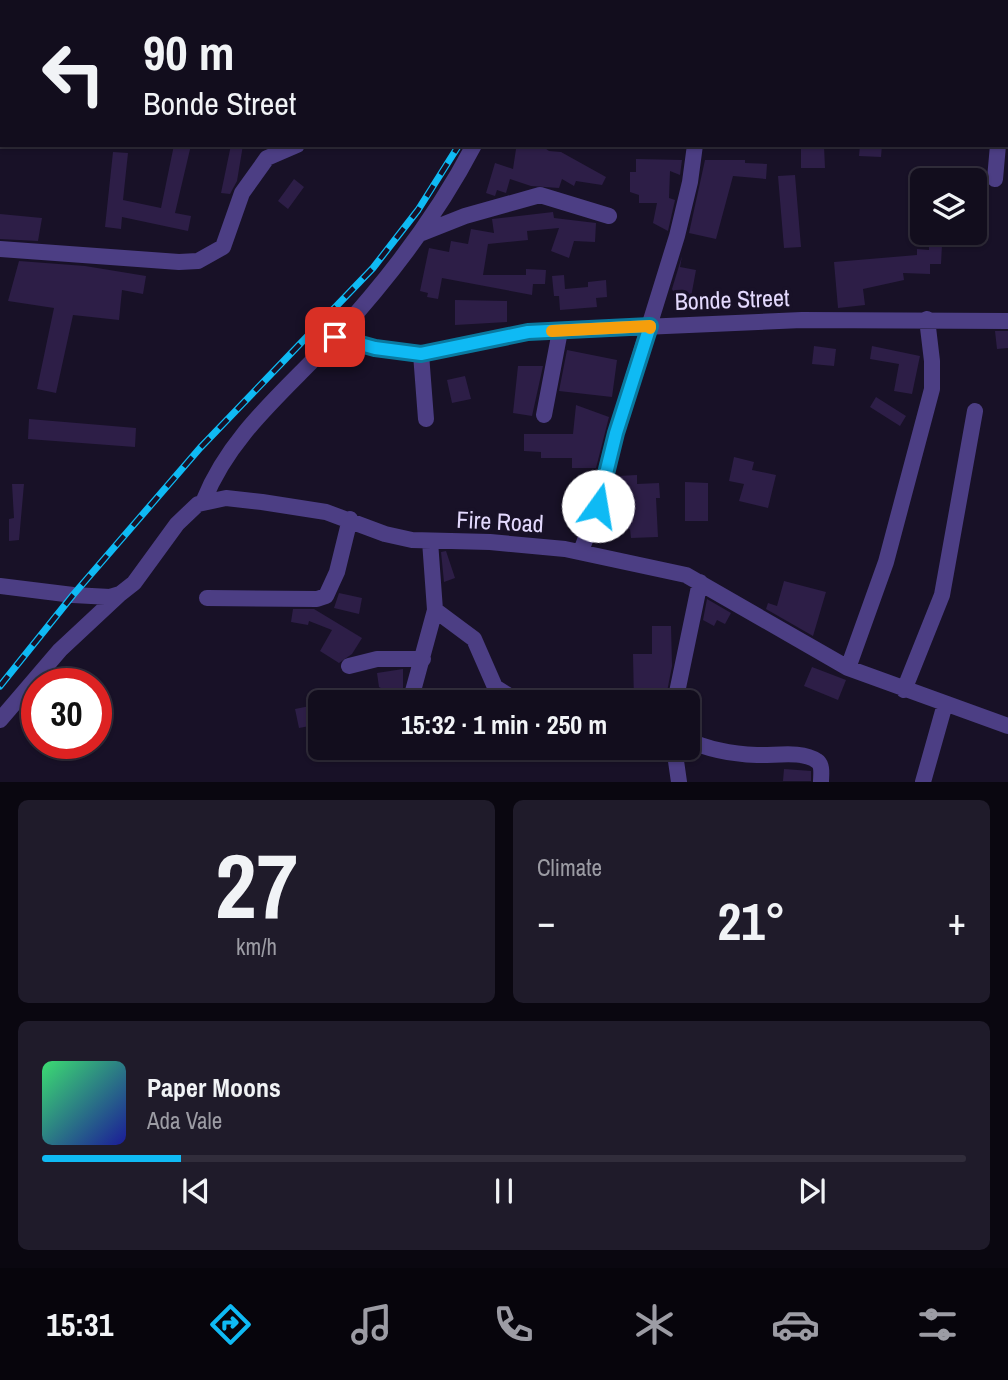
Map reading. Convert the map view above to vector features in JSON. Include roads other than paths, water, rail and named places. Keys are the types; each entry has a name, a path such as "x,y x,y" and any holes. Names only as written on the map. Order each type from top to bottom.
{"street":[{"path":"0,249 78,257 198,261 223,247 242,193 267,158 292,147"},
{"path":"0,720 60,650 144,571 177,524 204,500 218,470 254,419 395,271 422,233 473,147"},
{"path":"581,551 650,326 690,182 695,147"},
{"path":"995,179 998,147"},
{"path":"422,233 465,216 540,195 609,216"},
{"path":"848,668 886,562 932,389 932,353 927,319"},
{"name":"Bonde Street","path":"335,337 375,348 421,354 511,334 560,331 927,319 1008,321"},
{"path":"544,415 560,331"},
{"path":"421,354 426,419"},
{"path":"904,690 942,595 975,411"},
{"name":"Fire Road","path":"204,500 239,498 326,512 397,538 512,543 581,551 686,575 848,668 1008,726"},
{"path":"207,598 326,597 337,572 350,519"},
{"path":"414,690 435,610 429,541"},
{"path":"678,690 701,582"},
{"path":"0,586 73,595 110,597 120,593"},
{"path":"435,610 474,639 495,687 500,690"},
{"path":"349,666 377,659 423,659"},
{"path":"923,782 945,704"},
{"path":"700,746 731,753 800,756 816,760 820,765 821,782"},
{"path":"676,760 679,782"}],"railway":[{"path":"0,686 73,595 200,448 373,268 418,210 458,147"}]}
